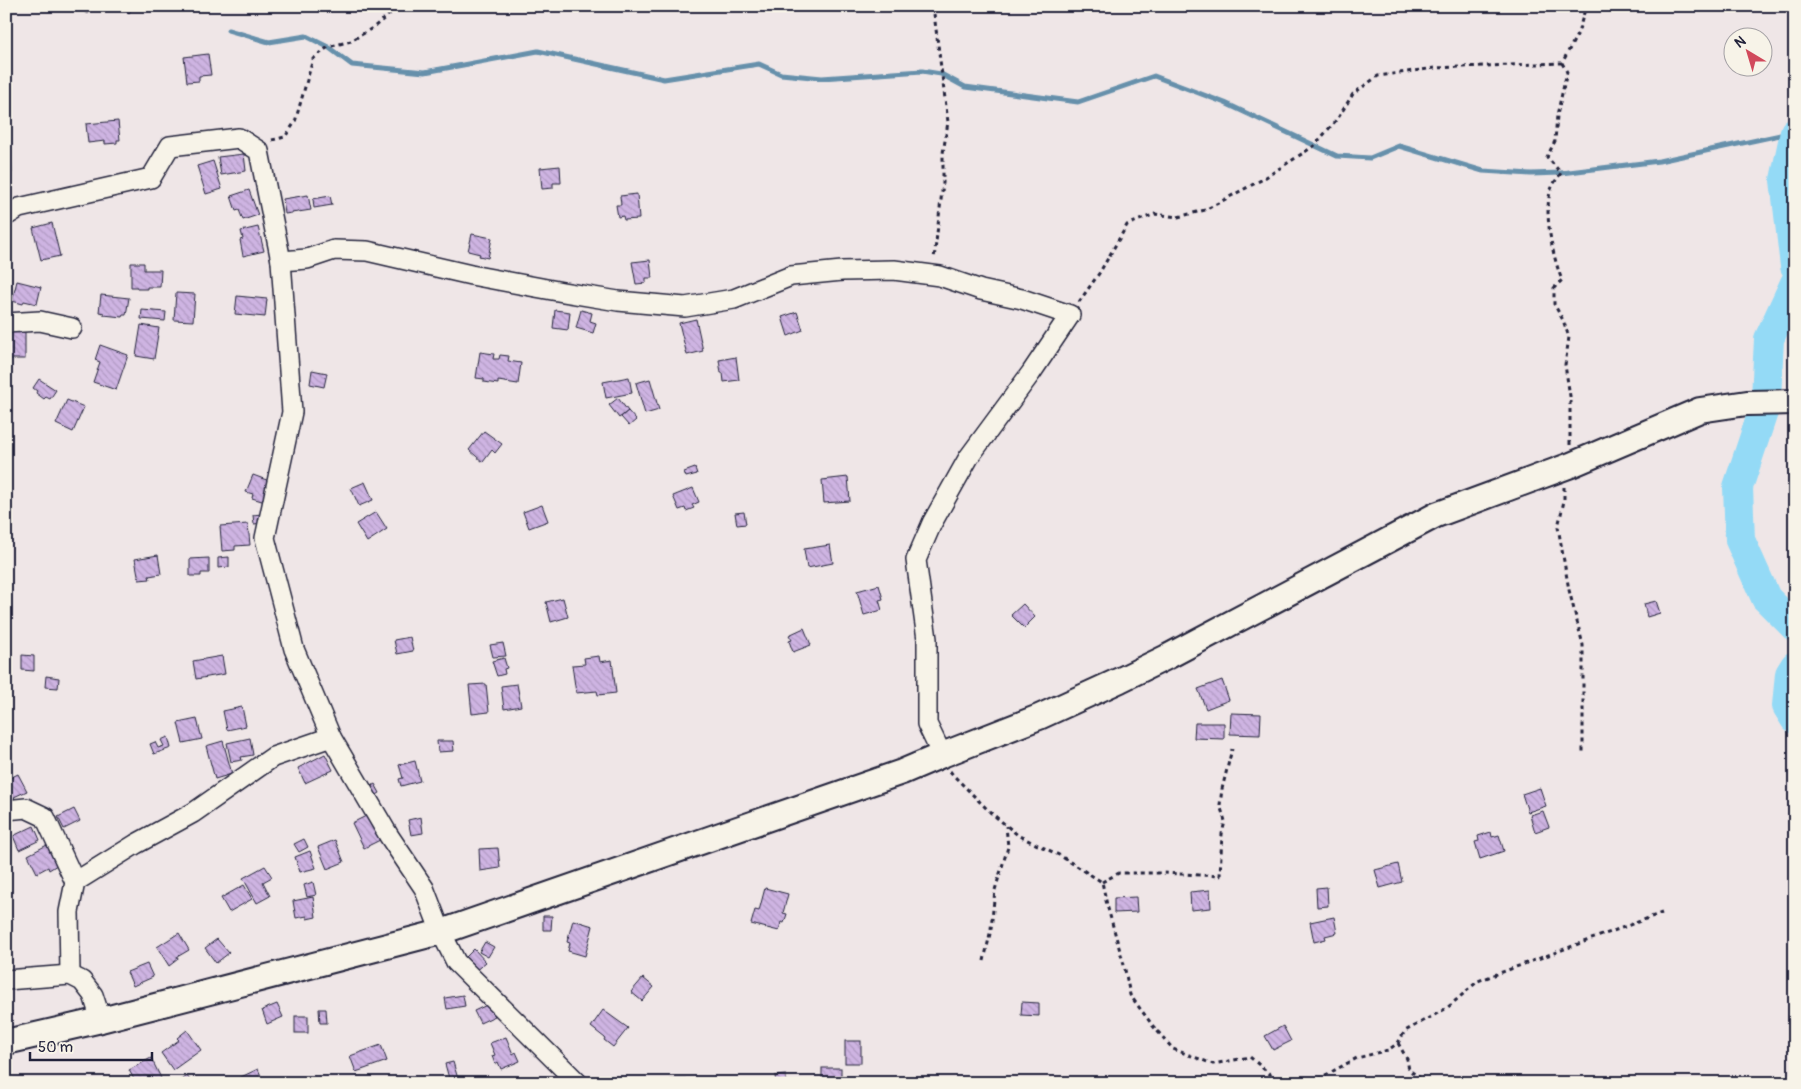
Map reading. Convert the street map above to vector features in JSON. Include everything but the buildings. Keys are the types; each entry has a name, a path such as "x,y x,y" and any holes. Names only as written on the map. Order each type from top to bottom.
{"street":[{"path":"6,216 19,208 151,178 170,146 239,138 259,151 281,261 292,412 266,538 294,649 331,737 389,836 424,888 441,932 456,962 578,1083"},
{"path":"281,261 307,259 334,250 368,251 471,275 554,290 618,301 685,307 734,300 791,276 850,271 894,270 940,276 982,290 1022,299 1070,315 1031,373 969,457 932,523 916,560 927,639 927,724 942,754"},
{"path":"6,323 40,321 72,328"},
{"path":"6,1042 101,1020 441,932 902,772 942,754 1039,717 1160,660 1436,514 1567,467 1700,410 1748,403 1795,402"},
{"path":"76,882 136,844 200,809 273,757 331,737"},
{"path":"6,810 26,808 45,817 76,882 69,912 70,975"},
{"path":"6,980 70,975 82,981 93,995 101,1020"}],"path":[{"path":"259,151 265,141 285,137 295,122 313,59 328,47 351,41 374,27 399,6"},
{"path":"404,6 419,10 424,6"},
{"path":"932,274 939,231 944,183 943,153 948,122 934,6"},
{"path":"1562,63 1578,33 1586,6"},
{"path":"1070,315 1100,272 1127,225 1155,214 1178,217 1205,210 1263,179 1314,146 1338,118 1353,94 1378,76 1435,68 1562,63"},
{"path":"1562,63 1567,72 1557,115 1555,141 1546,157 1561,173 1552,188 1548,219 1554,260 1562,280 1554,288 1554,304 1569,336 1565,365 1570,396 1567,467 1564,502 1558,527 1569,590 1583,645 1583,755"},
{"path":"1102,882 1119,873 1220,876 1222,834 1226,821 1220,805 1232,749"},
{"path":"942,754 953,775 1006,826 1020,836 1059,855 1102,882 1106,906 1124,965 1130,995 1173,1049 1213,1064 1250,1057 1280,1083"},
{"path":"984,962 991,928 995,890 1008,847 1006,826"},
{"path":"1310,1083 1357,1058 1388,1050 1398,1043 1405,1031 1446,1008 1478,981 1662,912"},
{"path":"1398,1043 1407,1059 1409,1070 1427,1083"}],"waterway":[{"path":"228,30 269,42 306,36 328,47 352,65 425,72 538,51 664,79 759,64 781,74 822,78 922,71 941,74 965,87 1078,102 1154,76 1225,103 1337,156 1370,158 1399,146 1483,171 1531,174 1561,173 1659,161 1794,132"},
{"path":"1795,132 1785,180 1795,266"},
{"path":"1766,398 1769,339 1795,283"},
{"path":"1763,412 1738,487 1740,540 1766,598 1795,627"},
{"path":"1795,666 1790,674 1787,706 1795,719"}]}
